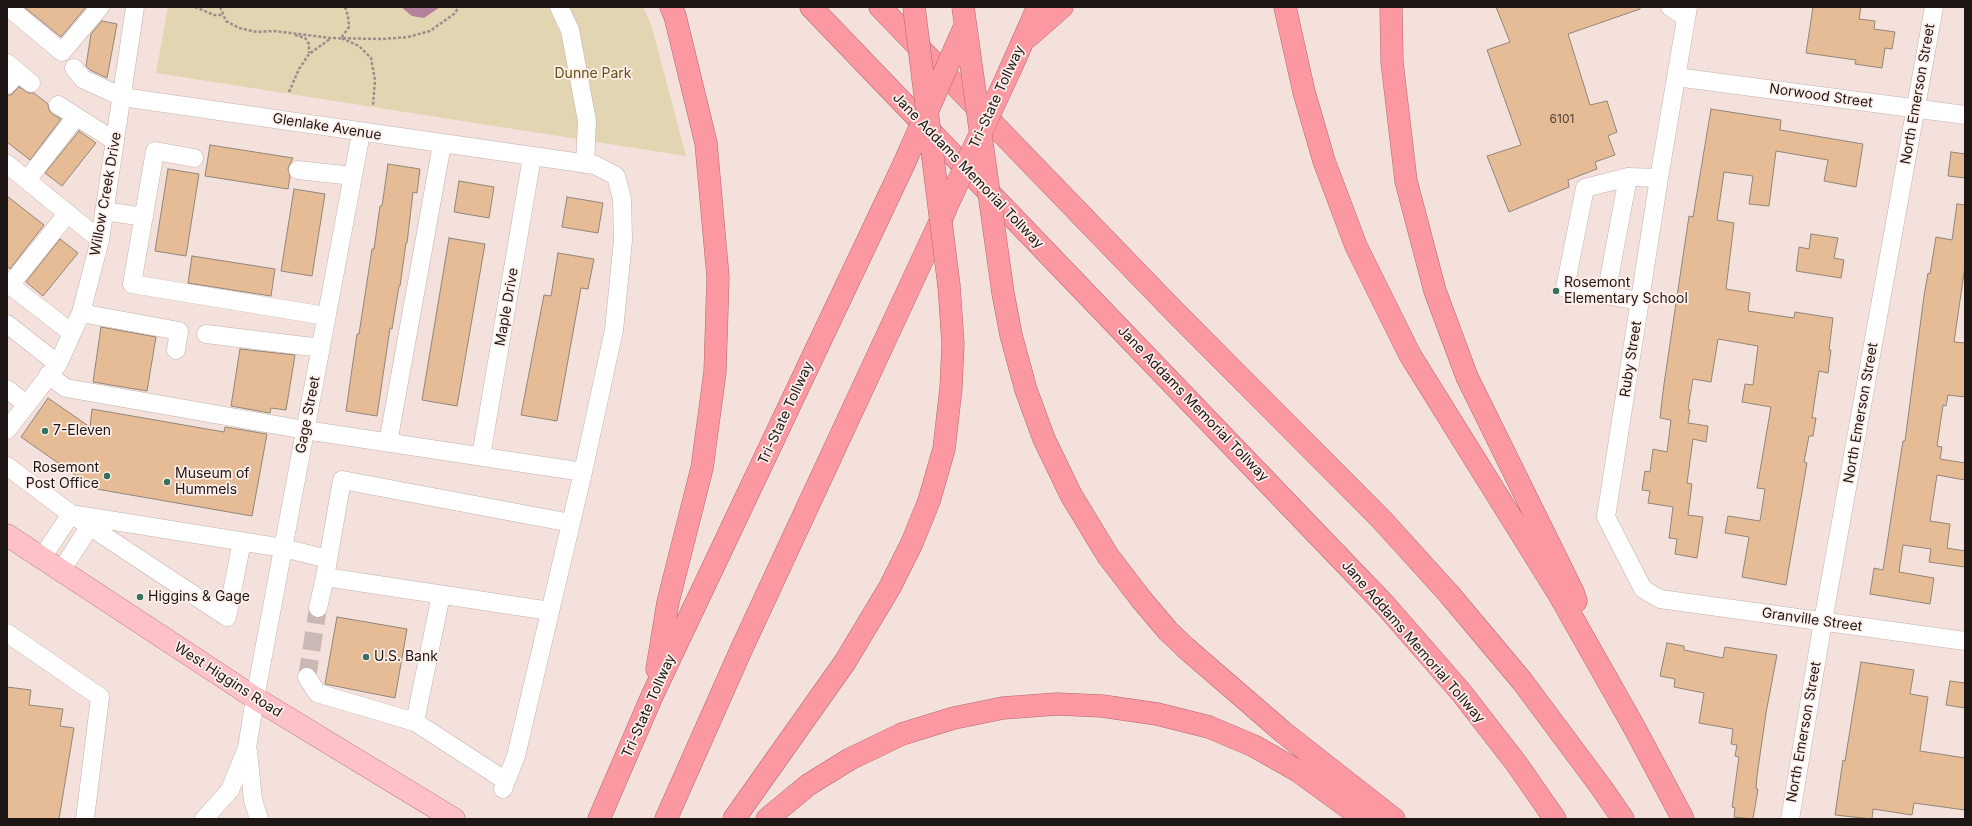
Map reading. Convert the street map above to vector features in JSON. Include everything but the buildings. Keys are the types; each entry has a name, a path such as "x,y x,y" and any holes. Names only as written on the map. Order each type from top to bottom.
{"highway":[{"path":"652,696 668,602 702,468 715,372 718,277 706,144 675,16 671,7"},
{"name":"Jane Addams Memorial Tollway","path":"811,7 1385,605 1460,691 1516,763 1555,819"},
{"path":"880,7 1173,310 1382,520 1449,594 1522,681 1601,786 1623,819"},
{"path":"906,7 930,36 956,85"},
{"path":"734,819 845,662 890,587 912,543 929,501 944,449 951,388 953,344 949,286 914,7"},
{"name":"Tri-State Tollway","path":"599,819 652,696 903,166 964,17 974,7"},
{"name":"Tri-State Tollway","path":"666,819 741,650 815,494 1038,7"},
{"path":"1022,42 1062,7"},
{"path":"1285,7 1304,92 1324,161 1356,246 1410,355 1556,590 1589,646 1683,819"},
{"path":"1391,7 1392,62 1406,181 1435,291 1467,377 1573,592 1589,646"},
{"path":"964,17 1003,293 1011,335 1026,390 1044,439 1070,495 1108,556 1168,631 1283,732 1394,819"},
{"path":"766,819 808,785 850,759 902,734 954,718 1003,708 1057,704 1102,706 1150,713 1209,727 1254,746 1298,770 1364,819"}],"main road":[{"name":"West Higgins Road","path":"7,535 254,698 454,819"}],"street":[{"path":"8,7 62,52 100,7"},
{"name":"Willow Creek Drive","path":"7,430 53,369 81,313 100,240 135,7"},
{"path":"559,7 570,30 587,121 585,164"},
{"path":"1670,7 1687,12"},
{"name":"North Emerson Street","path":"1790,819 1823,621 1934,7"},
{"name":"Ruby Street","path":"1660,598 1643,589 1606,517 1659,178 1687,12"},
{"name":"Glenlake Avenue","path":"74,68 83,79 122,97 585,164 595,166 616,176 622,199 624,240 614,330 583,472"},
{"name":"Norwood Street","path":"1676,77 1965,116"},
{"path":"58,105 115,141"},
{"path":"27,180 76,117"},
{"name":"Gage Street","path":"247,748 254,698 361,132"},
{"path":"388,443 442,144"},
{"path":"194,158 155,151 132,284 326,316"},
{"name":"Maple Drive","path":"481,456 532,157"},
{"path":"9,169 27,180 100,240"},
{"path":"298,170 353,176"},
{"path":"1606,295 1628,177"},
{"path":"1640,301 1565,288 1585,188 1628,177 1659,178"},
{"path":"104,212 144,217"},
{"path":"68,214 8,284 72,333"},
{"path":"81,313 180,331 176,350"},
{"path":"7,324 53,369 66,388 305,430 583,472 516,756 505,785 415,722 317,693 306,677"},
{"path":"206,334 320,348"},
{"path":"7,389 26,404"},
{"path":"7,466 71,514 227,617 242,541"},
{"path":"318,608 342,480 571,523"},
{"path":"71,514 283,548 328,559"},
{"path":"42,559 71,514"},
{"path":"61,571 90,526"},
{"path":"325,577 550,611"},
{"path":"415,722 441,595"},
{"name":"Granville Street","path":"1660,598 1965,641"},
{"path":"7,633 100,697 85,819"},
{"path":"204,819 230,790 247,748"},
{"path":"247,748 253,800 259,819"}],"path":[{"path":"195,7 214,15 223,15"},
{"path":"220,7 226,21 239,28 257,32 274,31 331,38 382,40 408,38 430,31 454,14 459,7"},
{"path":"341,38 348,27 348,16 345,7"},
{"path":"286,33 304,38 309,44 308,54"},
{"path":"289,92 298,69 308,54 331,38"},
{"path":"341,38 359,46 370,58 375,80 373,105"}],"green space":[{"name":"Dunne Park","path":"168,7 643,7 651,24 686,156 156,73"}],"shaded area":[{"path":"401,7 440,7 424,18 412,16"}],"tunnel":[{"path":"307,677 318,608"}],"place":[{"name":"Rosemont Elementary School","path":"1556,291"},
{"name":"7-Eleven","path":"45,431"},
{"name":"Rosemont Post Office","path":"107,476"},
{"name":"Museum of Hummels","path":"167,482"},
{"name":"Higgins & Gage","path":"140,597"},
{"name":"U.S. Bank","path":"366,657"}]}
